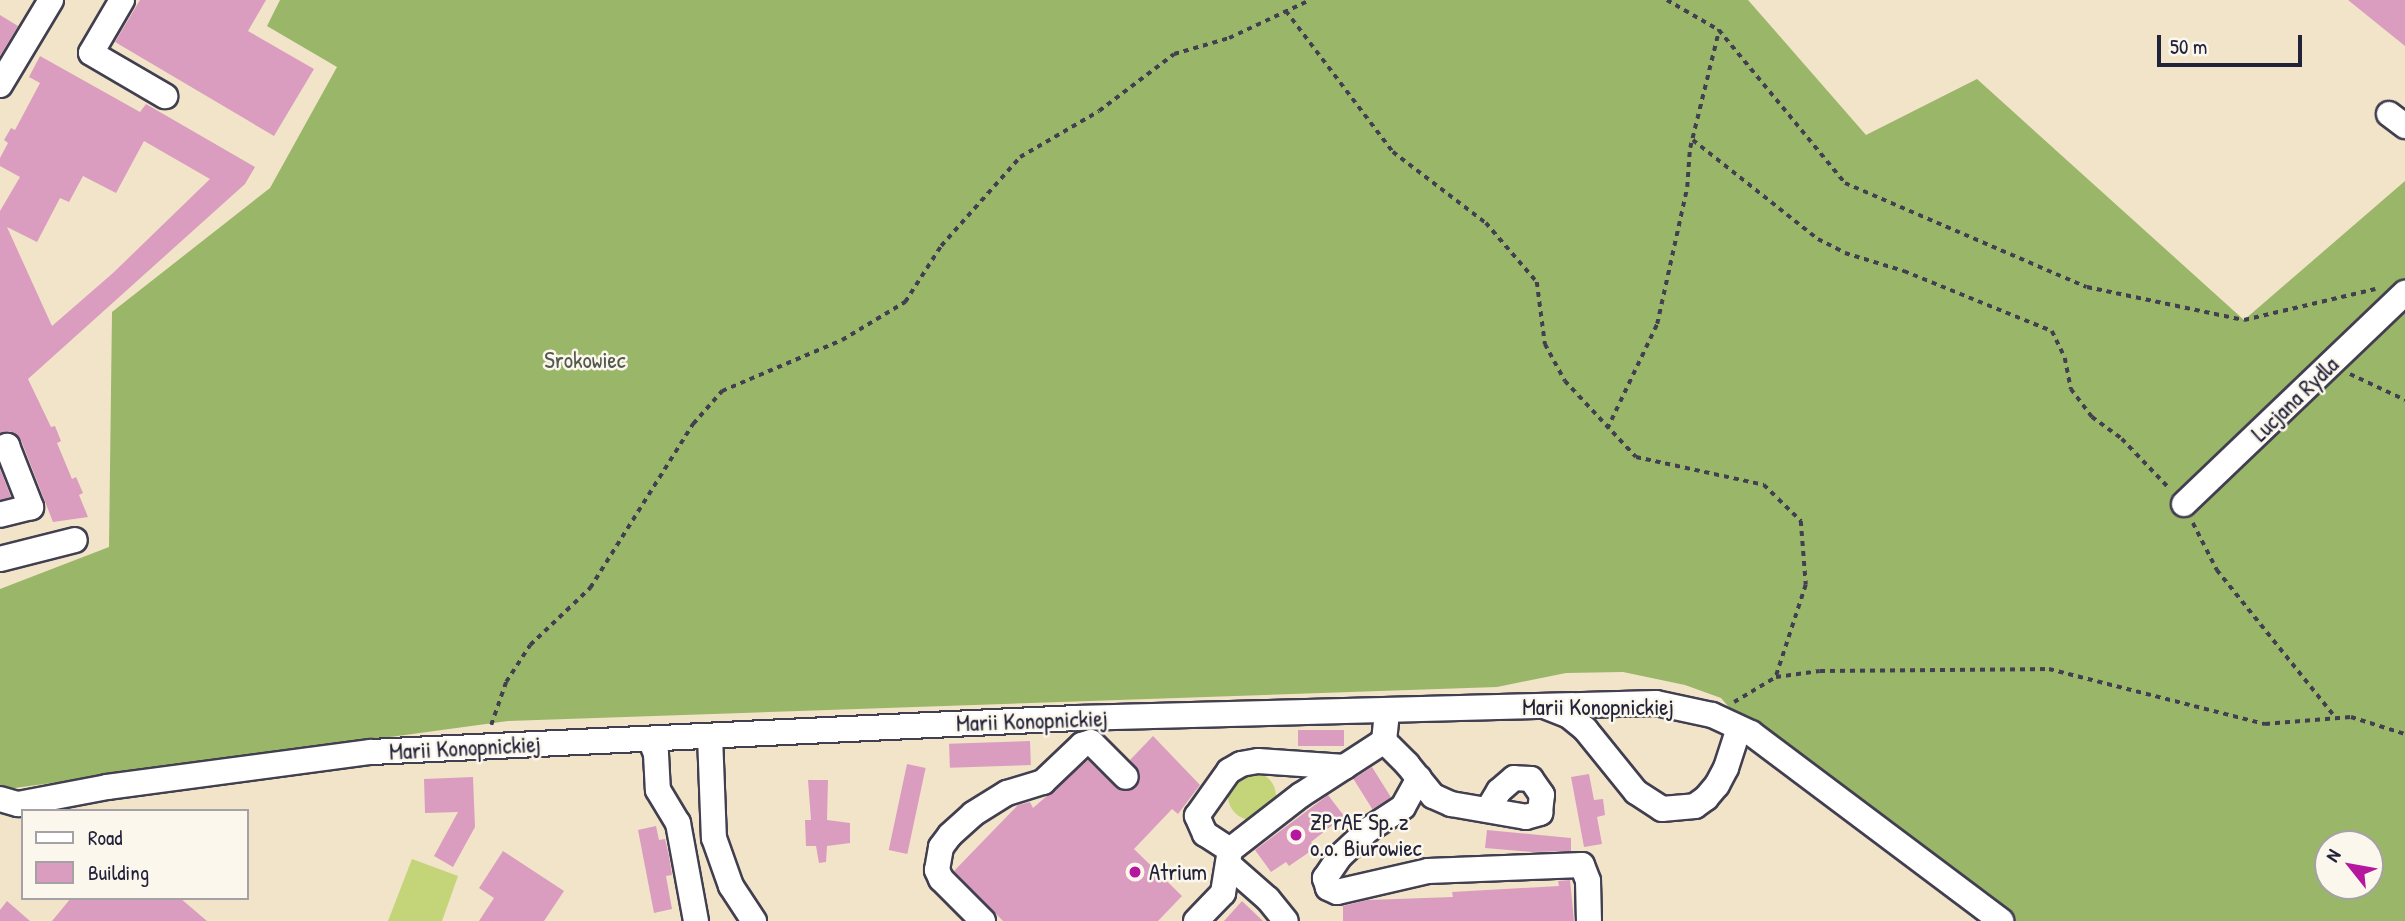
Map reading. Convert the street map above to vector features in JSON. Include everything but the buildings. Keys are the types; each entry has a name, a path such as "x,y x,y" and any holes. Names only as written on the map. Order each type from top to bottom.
{"street":[{"path":"0,85 51,0"},
{"path":"122,0 91,53 165,96"},
{"name":"Lucjana Rydla","path":"2184,504 2405,293"},
{"path":"0,449 7,446 31,507 0,515"},
{"path":"1,556 75,540"},
{"name":"Marii Konopnickiej","path":"0,799 18,804 107,787 358,754 478,747 1063,719 1656,703 1712,715 1784,755 2001,921"},
{"path":"1544,706 1569,716 1585,729 1636,792 1662,809 1695,806 1706,798 1726,768 1739,728"},
{"path":"1387,710 1384,741 1433,796 1451,804 1488,809"},
{"path":"709,736 714,838 731,886 754,921"},
{"path":"650,739 656,754 658,790 678,822 696,921"},
{"path":"1196,921 1223,893 1229,857 1301,795 1384,741"},
{"path":"983,921 941,879 937,870 941,846 950,835 973,814 1007,793 1043,782 1082,745 1091,742 1126,777"},
{"path":"1286,921 1205,834 1197,816 1229,771 1241,764 1258,761 1345,767"},
{"path":"1419,778 1403,807 1368,830 1340,856 1325,878 1328,888 1337,892 1428,871 1582,865 1588,881 1588,921"}],"path":[{"path":"478,747 491,725 506,682 530,645 590,588 693,424 722,391 842,340 905,302 941,246 1020,157 1099,111 1174,54 1228,38 1310,0"},
{"path":"1667,0 1719,30 1845,183 2087,287 2244,320 2378,289"},
{"path":"1286,11 1393,152 1486,223 1537,282 1545,344 1565,381 1607,429 1636,457 1764,485 1801,521 1805,585 1776,677"},
{"path":"1607,429 1657,324 1687,187 1693,139 1719,30"},
{"path":"1693,139 1818,239 1845,253 1904,271 2052,331 2065,358 2071,389 2092,417 2122,439 2184,504 2217,570 2336,718"},
{"path":"2330,365 2405,400"},
{"path":"1712,715 1776,677 1820,671 2049,668 2265,724 2351,717 2405,734"}],"green space":[{"name":"Srokowiec","path":"280,0 1748,0 1866,135 1977,79 2244,320 2405,181 2405,921 1998,921 1751,733 1721,698 1685,685 1623,672 1566,673 1497,687 508,721 0,790 0,589 109,547 112,312 270,188 337,67 267,26"},
{"path":"1252,772 1269,779 1276,796 1269,813 1252,820 1235,813 1228,796 1235,779"},
{"path":"412,859 458,876 442,921 388,921"}],"place":[{"name":"ZPrAE Sp. z o.o. Biurowiec","path":"1296,835"},
{"name":"Atrium","path":"1135,872"}]}
